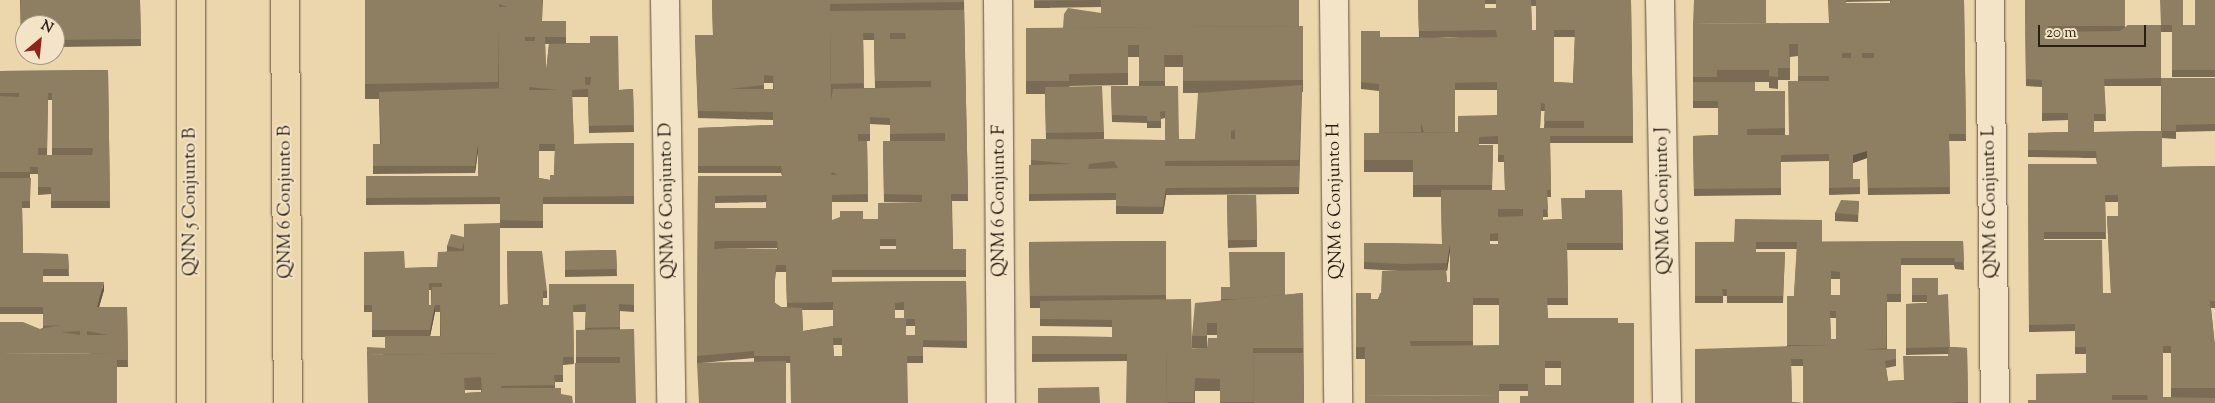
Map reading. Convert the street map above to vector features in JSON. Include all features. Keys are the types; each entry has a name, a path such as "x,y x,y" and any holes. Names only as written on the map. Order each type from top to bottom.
{"main road":[{"name":"QNN 5 Conjunto B","path":"191,0 191,403"},
{"path":"266,0 285,124"},
{"name":"QNM 6 Conjunto B","path":"285,0 288,403"}],"street":[{"name":"QNM 6 Conjunto D","path":"665,0 671,403"},
{"name":"QNM 6 Conjunto F","path":"998,0 1001,403"},
{"name":"QNM 6 Conjunto H","path":"1334,0 1338,403"},
{"name":"QNM 6 Conjunto J","path":"1660,0 1667,403"},
{"name":"QNM 6 Conjunto L","path":"1990,0 1995,403"}],"building":[{"path":"21,0 140,0 141,39 65,40 65,15 21,15"},
{"path":"365,0 499,0 499,29 365,29"},
{"path":"499,0 542,0 542,21 566,21 566,37 545,37 546,72 549,44 590,43 590,36 618,36 619,90 633,89 634,125 589,126 588,89 572,90 574,144 634,143 634,196 543,197 543,221 500,220 500,197 366,198 366,176 478,176 478,144 475,166 373,166 373,144 381,144 379,92 509,88 499,88 499,7 507,7 499,4","holes":["525,37 535,37 535,41 525,41","585,77 591,77 590,85 585,85","529,87 557,90 529,90","539,144 555,144 554,175 550,175 550,180 539,178"]},
{"path":"712,0 964,0 964,2 830,4 830,11 964,10 968,194 951,194 953,249 966,249 966,270 832,270 832,282 966,281 967,341 923,340 923,356 907,356 908,403 791,403 790,356 754,356 754,351 697,356 698,176 782,176 781,166 698,166 698,128 773,125 773,112 698,111 695,35 713,35","holes":["830,28 863,28 863,33 874,33 875,81 931,81 931,87 833,89 831,100","890,33 905,33 906,39 890,39","764,75 773,76 774,89 730,89 764,85","870,117 890,118 890,134 945,133 945,141 883,141 884,194 922,195 922,202 878,203 878,219 863,219 863,211 840,211 840,217 832,220 832,195 868,194 867,141 858,141 858,134 870,134","767,195 766,208 715,208 715,196","880,239 896,239 896,249 880,249","715,241 777,241 778,249 714,249","776,265 786,265 787,303 833,302 833,326 803,331 802,308 781,307 775,303","904,302 904,318 895,318 895,303","906,319 915,319 915,335 906,335","833,338 842,338 842,356 834,356"]},
{"path":"1034,0 1094,0 1034,1"},
{"path":"1101,0 1299,0 1299,26 1063,28 1064,14 1068,8 1101,13"},
{"path":"1418,0 1485,0 1485,8 1496,8 1496,0 1531,0 1532,30 1536,30 1536,0 1631,0 1633,136 1550,136 1551,190 1547,190 1548,210 1543,209 1543,220 1562,219 1561,198 1585,198 1585,190 1622,190 1623,243 1567,243 1568,298 1547,298 1548,318 1618,318 1618,323 1634,323 1634,403 1520,403 1520,396 1528,396 1528,384 1499,384 1499,298 1473,298 1473,293 1381,293 1382,271 1446,270 1447,282 1450,282 1450,244 1447,263 1402,264 1364,262 1364,243 1442,244 1441,190 1505,190 1504,155 1498,155 1498,136 1479,137 1479,132 1458,132 1458,116 1497,115 1497,82 1455,83 1455,132 1424,132 1421,123 1421,132 1379,133 1379,84 1361,82 1361,31 1380,31 1380,37 1497,37 1496,30 1419,31","holes":["1554,30 1575,30 1573,83 1554,82","1541,103 1545,104 1544,121 1584,121 1584,128 1540,128","1498,209 1523,209 1523,216 1498,217","1498,233 1498,244 1490,244 1490,234","1545,361 1561,361 1561,385 1545,385"]},
{"path":"1694,0 1766,0 1766,23 1693,24"},
{"path":"1829,0 1846,0 1846,3 1891,3 1890,0 1964,0 1966,134 1949,134 1950,187 1868,188 1867,151 1853,155 1853,179 1860,179 1860,187 1829,188 1829,154 1781,155 1781,188 1694,189 1693,136 1718,135 1718,101 1693,101 1693,82 1755,82 1755,91 1785,91 1785,128 1747,129 1747,135 1789,135 1788,81 1829,81","holes":["1842,53 1851,53 1851,58 1842,58","1862,53 1874,53 1874,58 1862,58"]},
{"path":"2025,0 2125,0 2125,26 2048,26 2048,32 2120,31 2128,25 2161,25 2161,78 2104,79 2106,114 2094,114 2094,132 2162,131 2162,167 2215,166 2215,301 2210,301 2215,346 2163,346 2163,397 2215,398 2215,403 2028,403 2028,400 2036,400 2036,374 2086,373 2086,347 2075,347 2075,324 2029,325 2028,164 2097,164 2096,151 2028,150 2028,133 2068,132 2068,113 2042,113 2042,80 2026,79","holes":["2105,195 2118,195 2118,216 2107,216 2111,293 2103,293 2102,240 2044,240 2044,232 2106,232","2112,395 2147,395 2148,400 2112,400"]},
{"path":"2160,0 2183,0 2183,25 2195,25 2195,0 2215,0 2215,70 2172,70 2172,25 2161,25"},
{"path":"1829,23 1829,76 1798,76 1798,44 1789,44 1790,68 1778,68 1778,77 1769,76 1769,70 1717,70 1717,77 1693,77 1693,24"},
{"path":"1303,26 1303,80 1183,81 1183,55 1164,55 1165,81 1139,81 1139,45 1128,45 1128,73 1069,74 1069,81 1026,81 1026,28"},
{"path":"830,28 863,28 864,83 831,84"},
{"path":"365,29 499,29 498,82 365,84"},
{"path":"108,70 110,201 51,201 51,187 38,187 38,167 30,167 30,172 0,172 0,96 19,97 19,93 0,93 0,71","holes":["48,93 52,93 52,148 93,148 92,155 38,155 38,148 47,148"]},
{"path":"2161,78 2215,78 2215,124 2176,125 2176,131 2162,131"},
{"path":"1302,85 1299,160 1165,161 1165,166 1299,166 1299,187 1166,188 1163,207 1116,206 1116,193 1029,194 1029,165 1072,164 1031,160 1031,139 1165,140 1165,111 1160,112 1161,121 1147,121 1147,116 1112,115 1111,86 1178,86 1179,139 1195,139 1198,93","holes":["1235,130 1235,139 1231,139 1231,131","1114,161 1118,168 1088,169 1089,164"]},
{"path":"1102,86 1104,132 1046,133 1045,87"},
{"path":"1479,132 1479,145 1493,145 1492,185 1413,185 1413,160 1364,160 1364,133"},
{"path":"0,178 31,178 30,201 22,201 23,253 68,254 69,269 43,269 43,282 104,282 97,307 127,307 128,360 117,360 117,353 0,354 0,322 23,322 40,329 61,325 43,326 43,307 0,307","holes":["80,331 80,335 61,332","87,331 108,335 87,335"]},
{"path":"1227,195 1256,195 1257,240 1228,240"},
{"path":"1841,200 1859,201 1858,215 1835,213"},
{"path":"1735,219 1822,220 1822,242 1963,241 1964,262 1955,262 1954,258 1901,258 1901,294 1887,294 1886,348 1863,350 1896,349 1896,359 1885,361 1888,381 1904,380 1903,356 1948,356 1949,347 1967,348 1968,402 1953,403 1803,403 1695,403 1695,349 1831,345 1787,345 1787,296 1794,296 1797,242 1756,242 1756,252 1785,252 1783,296 1727,296 1727,289 1722,289 1723,296 1695,296 1695,242 1734,242","holes":["1831,271 1840,272 1840,295 1831,295","1830,311 1836,311 1836,339 1831,339","1791,359 1803,359 1803,403 1792,402"]},
{"path":"500,223 500,305 508,304 507,251 542,251 547,291 543,291 543,305 549,305 549,284 634,284 634,305 619,304 620,327 585,328 586,304 573,305 574,357 563,357 563,375 554,375 555,385 501,386 501,353 367,355 367,347 385,348 385,336 441,336 440,305 435,305 430,330 372,330 372,305 364,305 364,252 404,251 405,268 437,267 438,252 464,251 464,242 462,249 447,246 451,234 464,237 464,224","holes":["429,283 442,283 442,287 432,287 431,305 429,305"]},
{"path":"1166,241 1166,295 1030,296 1029,242"},
{"path":"616,250 617,269 565,270 565,251"},
{"path":"1229,252 1285,252 1285,295 1221,299 1221,287 1230,287"},
{"path":"1912,278 1938,278 1938,295 1948,294 1950,347 1906,348 1906,304 1927,303 1927,295 1912,295"},
{"path":"1303,293 1303,348 1253,348 1254,402 1220,402 1220,379 1195,378 1194,402 1167,402 1166,349 1207,348 1208,338 1217,338 1217,323 1207,323 1207,336 1192,336 1195,303"},
{"path":"1356,293 1371,293 1371,299 1378,299 1380,293 1473,293 1473,341 1410,341 1411,346 1499,345 1499,396 1365,395 1365,347 1356,347"},
{"path":"1191,299 1192,349 1166,349 1167,403 1126,403 1127,354 1032,354 1032,336 1112,337 1112,320 1040,319 1040,301"},
{"path":"634,329 636,403 575,403 575,363 620,363 620,357 576,357 576,330"},
{"path":"2171,346 2215,346 2215,388 2171,388"},
{"path":"117,353 117,403 0,403 0,354"},
{"path":"501,353 501,403 368,403 367,355","holes":["481,377 482,392 465,393 464,378"]},
{"path":"1253,353 1303,353 1304,403 1254,403"},
{"path":"786,361 786,403 699,403 697,363"},
{"path":"1099,387 1100,403 1038,403 1038,388"},
{"path":"501,388 561,388 561,394 572,396 573,403 501,403"},
{"path":"1365,395 1499,396 1499,403 1365,403"}]}
